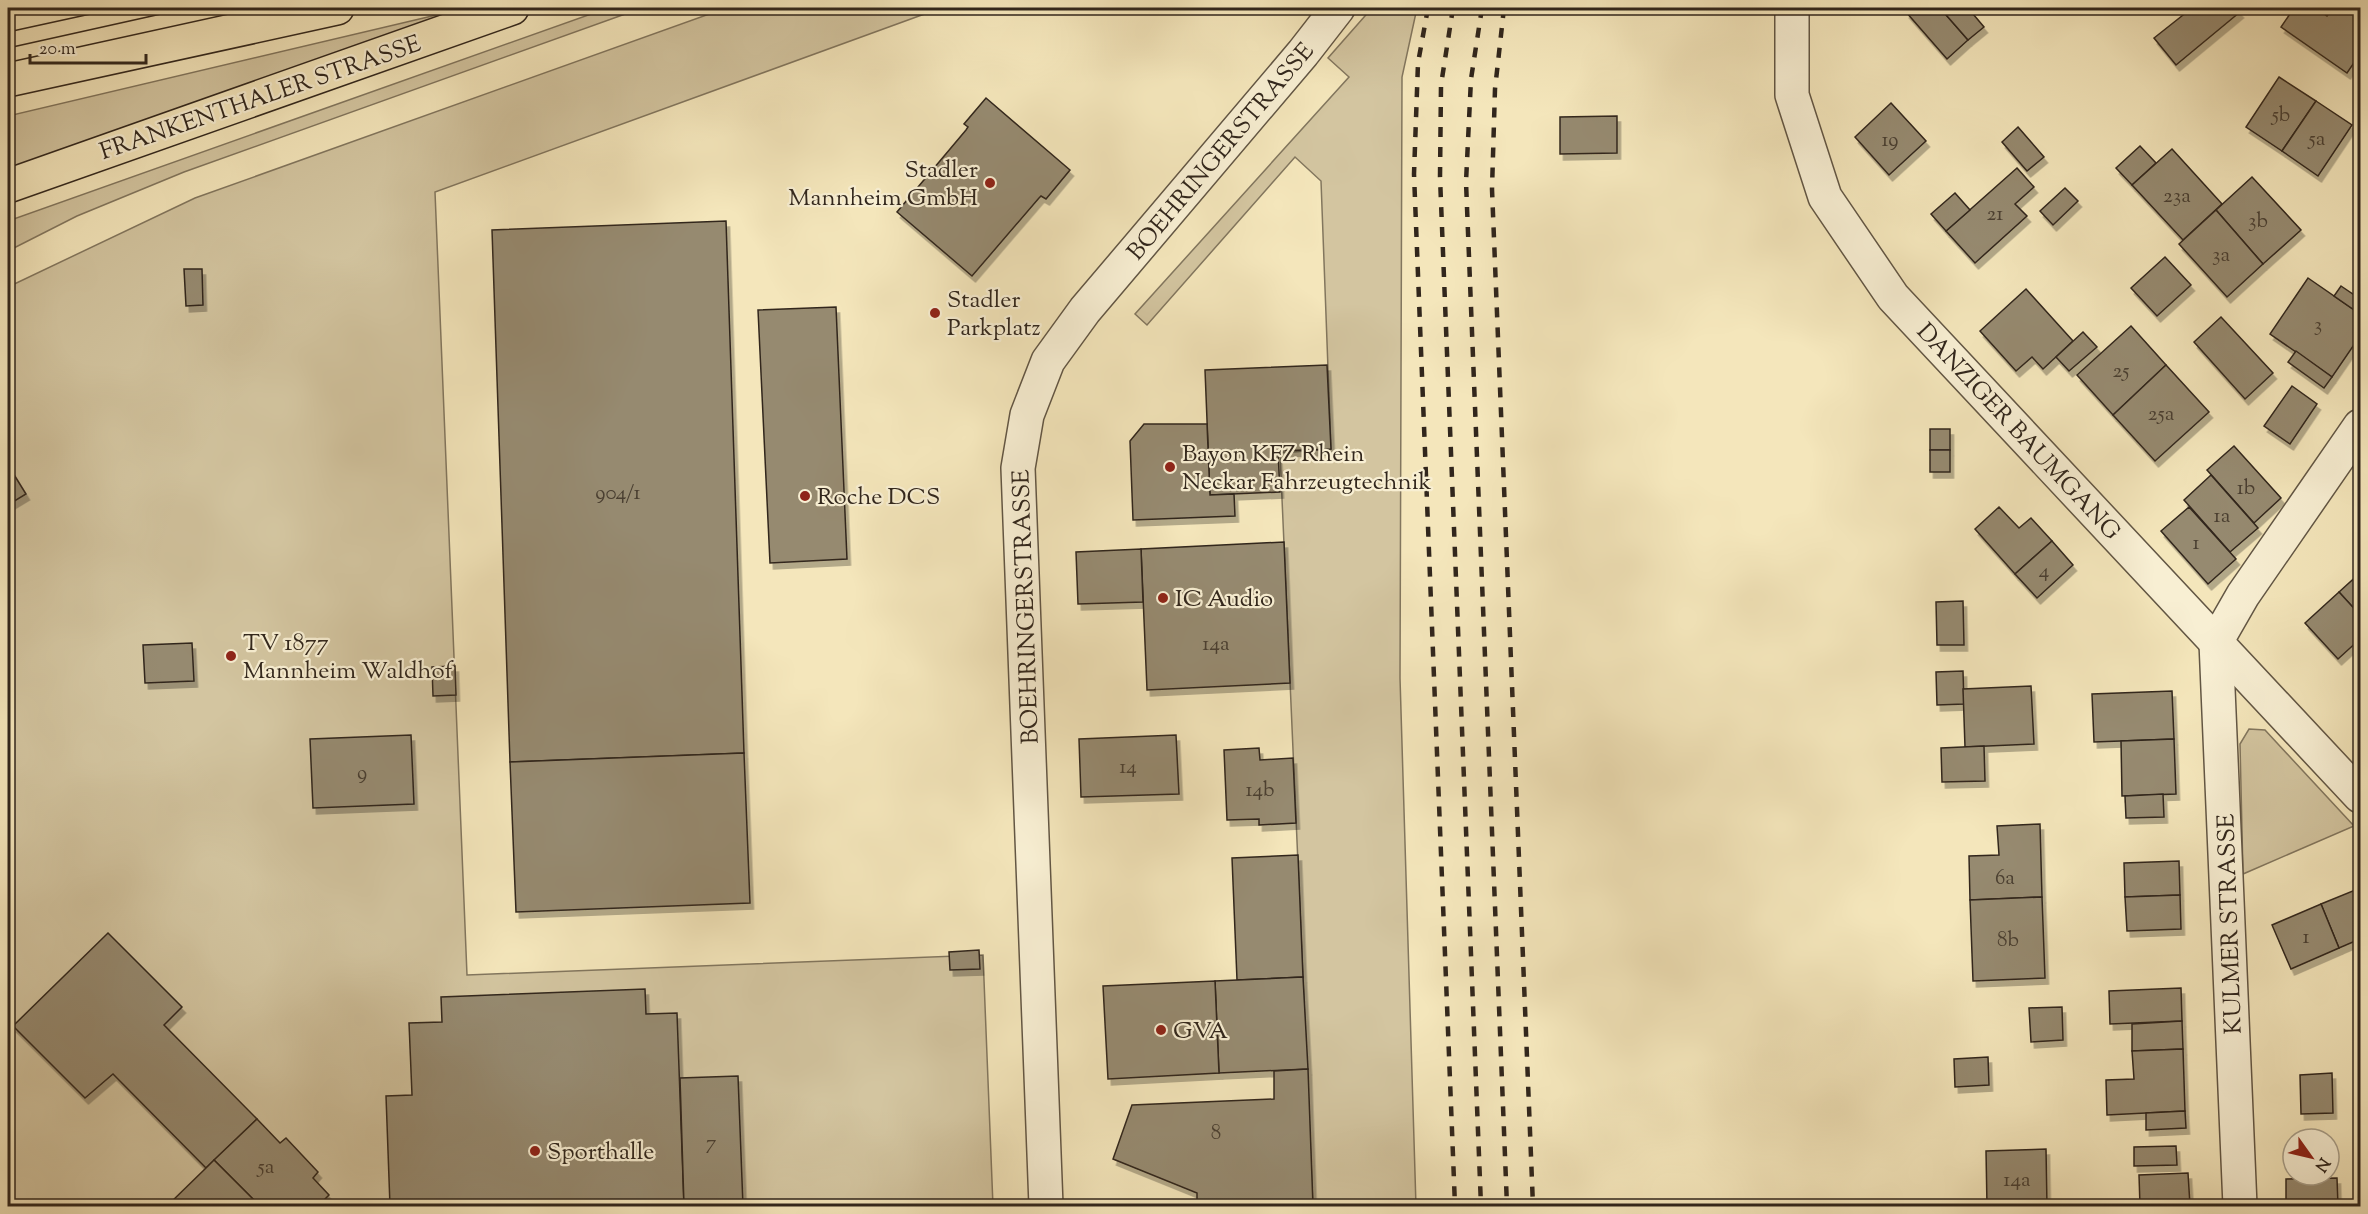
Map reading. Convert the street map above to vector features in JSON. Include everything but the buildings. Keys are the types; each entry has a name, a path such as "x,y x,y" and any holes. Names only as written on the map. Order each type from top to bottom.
{"main road":[{"path":"8,80 337,8"},
{"name":"FRANKENTHALER STRASSE","path":"8,186 512,8"},
{"path":"8,207 86,159"}],"street":[{"name":"BOEHRINGERSTRASSE","path":"1046,1206 1018,468 1028,415 1048,361 1085,310 1296,62 1338,8"},
{"name":"DANZIGER BAUMGANG","path":"1792,8 1792,95 1825,197 1893,297 2361,796"},
{"path":"2216,642 2243,595 2361,426"},
{"name":"KULMER STRASSE","path":"2216,642 2240,1206"}],"shaded area":[{"path":"466,8 8,174 8,116"},
{"path":"608,8 642,8 184,172 77,216 8,251 8,221"},
{"name":"TV 1877 Mannheim Waldhof","path":"726,8 941,8 435,192 467,975 983,955 993,1206 8,1206 8,287 195,198"},
{"path":"1372,8 1417,8 1402,77 1400,678 1416,1206 1313,1206 1280,453 1331,449 1321,181 1295,157 1147,325 1135,314 1349,77 1328,58"},
{"path":"2249,729 2265,730 2354,826 2243,874 2240,744"}],"tram line":[{"path":"8,32 118,8"},
{"path":"8,48 188,8"}],"railway":[{"path":"1428,8 1418,63 1414,174 1455,1206"},
{"path":"1453,8 1441,85 1440,177 1481,1206"},
{"path":"1482,8 1471,79 1466,182 1507,1206"},
{"path":"1504,8 1495,89 1492,189 1533,1206"}],"place":[{"name":"Stadler Mannheim GmbH","path":"990,183"},
{"name":"Stadler Parkplatz","path":"935,313"},
{"name":"Bayon KFZ Rhein Neckar Fahrzeugtechnik","path":"1170,467"},
{"name":"Roche DCS","path":"805,496"},
{"name":"IC Audio","path":"1163,598"},
{"name":"TV 1877 Mannheim Waldhof","path":"231,656"},
{"name":"GVA","path":"1161,1030"},
{"name":"Sporthalle","path":"535,1151"}]}
